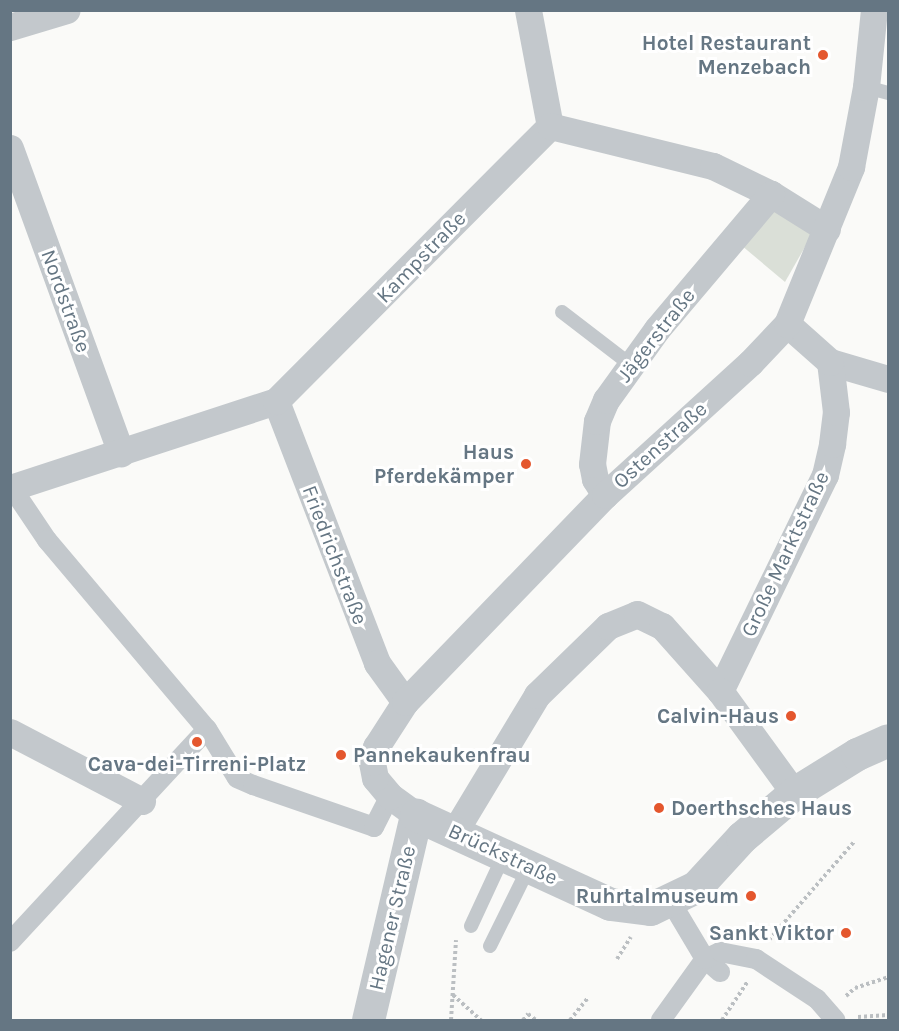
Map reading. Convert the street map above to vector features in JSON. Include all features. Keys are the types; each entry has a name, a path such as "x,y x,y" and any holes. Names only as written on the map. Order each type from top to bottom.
{"street":[{"path":"10,27 67,10"},
{"path":"528,10 550,126 712,166 771,194 827,230"},
{"name":"Ostenstraße","path":"416,815 390,796 375,778 372,762 376,747 405,702 605,495 750,363 787,324 827,230 877,90 874,10"},
{"name":"Kampstraße","path":"11,488 276,401 550,126"},
{"name":"Nordstraße","path":"10,148 121,453"},
{"name":"Jägerstraße","path":"605,495 595,479 592,464 597,421 606,400 631,365 771,194"},
{"path":"787,324 830,362 888,380"},
{"name":"Große Marktstraße","path":"720,691 825,475 836,412 830,362"},
{"name":"Friedrichstraße","path":"276,401 377,663 389,685 405,702"},
{"path":"11,488 46,540 207,729 237,778 374,827 390,796"},
{"path":"455,831 537,695 591,639 621,619 637,614 662,626 720,691 794,793"},
{"path":"10,942 207,729"},
{"path":"10,732 142,801"},
{"name":"Brückstraße","path":"416,815 517,859 610,904 650,909 671,902 696,887 742,837 794,793 857,754 888,740"},
{"name":"Hagener Straße","path":"368,1020 416,815"},
{"path":"671,902 705,959 720,972"},
{"path":"661,1020 720,935"},
{"path":"705,959 720,952 756,959 817,999 841,1019"}],"lane":[{"path":"562,312 631,365"},
{"path":"471,926 517,859"},
{"path":"490,946 517,859"}],"path":[{"path":"722,1020 747,982 756,959 812,886 854,842"},
{"path":"840,1001 855,988 888,977"},
{"path":"453,994 481,1020"},
{"path":"570,1020 588,998"},
{"path":"523,1020 528,1014 536,1020"},
{"path":"841,1019 888,1015"}],"shaded area":[{"path":"775,205 818,224 785,282 741,245"}],"place":[{"name":"Hotel Restaurant Menzebach","path":"823,55"},
{"name":"Haus Pferdekämper","path":"526,464"},
{"name":"Calvin-Haus","path":"791,716"},
{"name":"Cava-dei-Tirreni-Platz","path":"197,742"},
{"name":"Pannekaukenfrau","path":"341,755"},
{"name":"Doerthsches Haus","path":"659,808"},
{"name":"Ruhrtalmuseum","path":"751,896"},
{"name":"Sankt Viktor","path":"846,933"}]}
